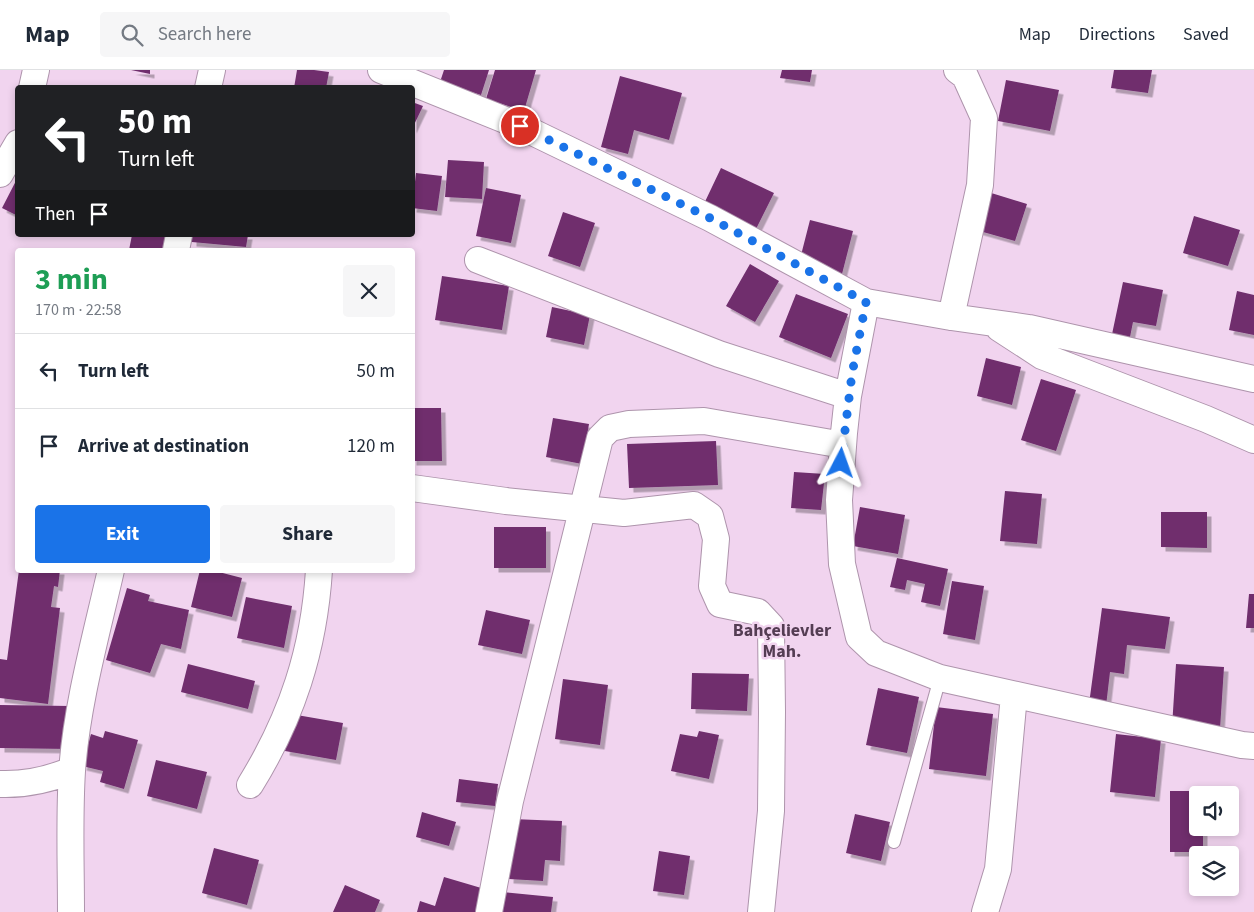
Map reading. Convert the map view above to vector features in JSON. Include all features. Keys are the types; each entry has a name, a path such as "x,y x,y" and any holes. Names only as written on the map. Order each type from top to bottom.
{"street":[{"path":"33,85 36,70"},
{"path":"209,85 212,70"},
{"path":"381,70 520,126 710,218 866,302 1029,328 1254,379"},
{"path":"951,317 980,185 984,118 965,76 957,70"},
{"path":"0,174 15,148"},
{"path":"478,260 719,354 848,396"},
{"path":"866,302 848,396 838,500 842,564 859,637 876,653 940,678 1242,745 1254,746"},
{"path":"991,322 1042,356 1206,419 1254,440"},
{"path":"489,912 510,801 600,438 610,428 629,424 704,421 842,444"},
{"path":"415,488 506,501 624,513 694,505 710,516 716,539 712,586 720,604 758,612 771,626 771,811 761,912"},
{"path":"71,912 70,808 72,770 81,701 111,573"},
{"path":"250,785 280,731 298,688 314,613 319,573"},
{"path":"985,912 998,869 1014,695"},
{"path":"0,784 28,784 55,777 72,770"}],"lane":[{"path":"894,842 940,678"}],"building":[{"path":"131,70 150,70 150,74"},
{"path":"297,70 329,72 327,85 294,85"},
{"path":"444,70 489,70 481,95 440,82"},
{"path":"495,70 536,70 524,111 486,99"},
{"path":"782,70 812,70 810,82 780,78"},
{"path":"1114,70 1152,70 1148,93 1111,88"},
{"path":"620,76 682,93 669,140 634,130 628,154 601,147"},
{"path":"1006,80 1059,90 1050,131 998,121"},
{"path":"415,103 423,106 415,123"},
{"path":"448,160 484,162 482,199 445,197"},
{"path":"721,168 774,193 754,233 702,208"},
{"path":"416,173 442,176 437,211 415,208"},
{"path":"15,183 15,214 2,208"},
{"path":"486,188 521,195 511,243 476,236"},
{"path":"988,192 1027,204 1015,241 976,230"},
{"path":"563,212 595,223 580,267 548,256"},
{"path":"1194,216 1240,230 1228,266 1183,253"},
{"path":"810,220 853,231 842,274 799,263"},
{"path":"132,237 167,237 165,248 129,248"},
{"path":"192,237 248,237 246,247 192,242"},
{"path":"750,264 779,281 755,322 726,306"},
{"path":"442,276 509,286 502,330 435,320"},
{"path":"1123,282 1163,290 1156,326 1133,322 1129,342 1111,339"},
{"path":"1237,291 1254,295 1254,335 1229,330"},
{"path":"796,294 848,314 831,358 779,337"},
{"path":"552,307 590,315 584,345 546,337"},
{"path":"986,358 1021,367 1012,405 977,396"},
{"path":"1041,379 1076,390 1056,451 1021,440"},
{"path":"415,408 441,408 442,461 415,461"},
{"path":"553,418 589,424 582,464 546,457"},
{"path":"716,441 718,485 629,488 627,444"},
{"path":"794,472 825,474 821,510 791,508"},
{"path":"1005,491 1042,494 1037,544 1000,541"},
{"path":"860,507 905,515 898,554 853,546"},
{"path":"1161,512 1207,512 1207,548 1161,547"},
{"path":"494,527 546,527 546,568 494,568"},
{"path":"897,558 948,569 940,606 921,602 925,584 907,580 905,590 890,587"},
{"path":"19,573 60,573 58,587 54,586 51,607 60,608 48,704 0,698 0,659 7,660"},
{"path":"199,573 223,573 242,578 232,617 191,607"},
{"path":"952,581 984,586 975,640 943,634"},
{"path":"127,588 150,595 148,601 189,610 181,649 161,644 150,673 106,660"},
{"path":"1249,594 1254,594 1254,628 1246,628"},
{"path":"246,597 292,606 284,648 237,638"},
{"path":"1102,608 1170,617 1165,649 1127,645 1124,674 1110,672 1106,706 1089,704"},
{"path":"486,610 530,620 522,654 478,645"},
{"path":"188,664 255,681 248,709 181,692"},
{"path":"1176,664 1224,667 1220,729 1172,727"},
{"path":"692,673 749,674 747,711 691,709"},
{"path":"563,679 608,685 600,745 555,739"},
{"path":"878,688 919,697 907,753 866,745"},
{"path":"0,705 70,706 70,749 0,748"},
{"path":"936,707 993,714 986,776 929,769"},
{"path":"291,714 343,723 336,760 285,751"},
{"path":"105,731 138,740 124,789 100,782 103,771 82,766 91,734 103,738"},
{"path":"699,731 719,735 709,779 671,771 680,734 697,737"},
{"path":"1116,734 1161,739 1155,797 1110,792"},
{"path":"156,760 207,772 197,809 147,796"},
{"path":"459,779 498,784 495,806 456,802"},
{"path":"1170,791 1189,791 1189,836 1203,836 1203,846 1189,846 1189,852 1170,852"},
{"path":"422,812 456,822 449,846 416,837"},
{"path":"855,814 890,822 881,861 846,853"},
{"path":"512,819 562,821 560,861 545,860 543,881 509,879"},
{"path":"214,848 259,860 247,905 202,893"},
{"path":"659,851 690,856 684,895 653,891"},
{"path":"444,877 488,890 481,912 417,912 420,901 435,906"},
{"path":"345,885 380,900 375,912 333,912"},
{"path":"502,892 553,897 551,912 500,912"}],"district":[{"name":"Bahçelievler Mah.","path":"782,640"}],"route":[{"path":"520,126 710,218 866,302 852,374 841,463"}]}
